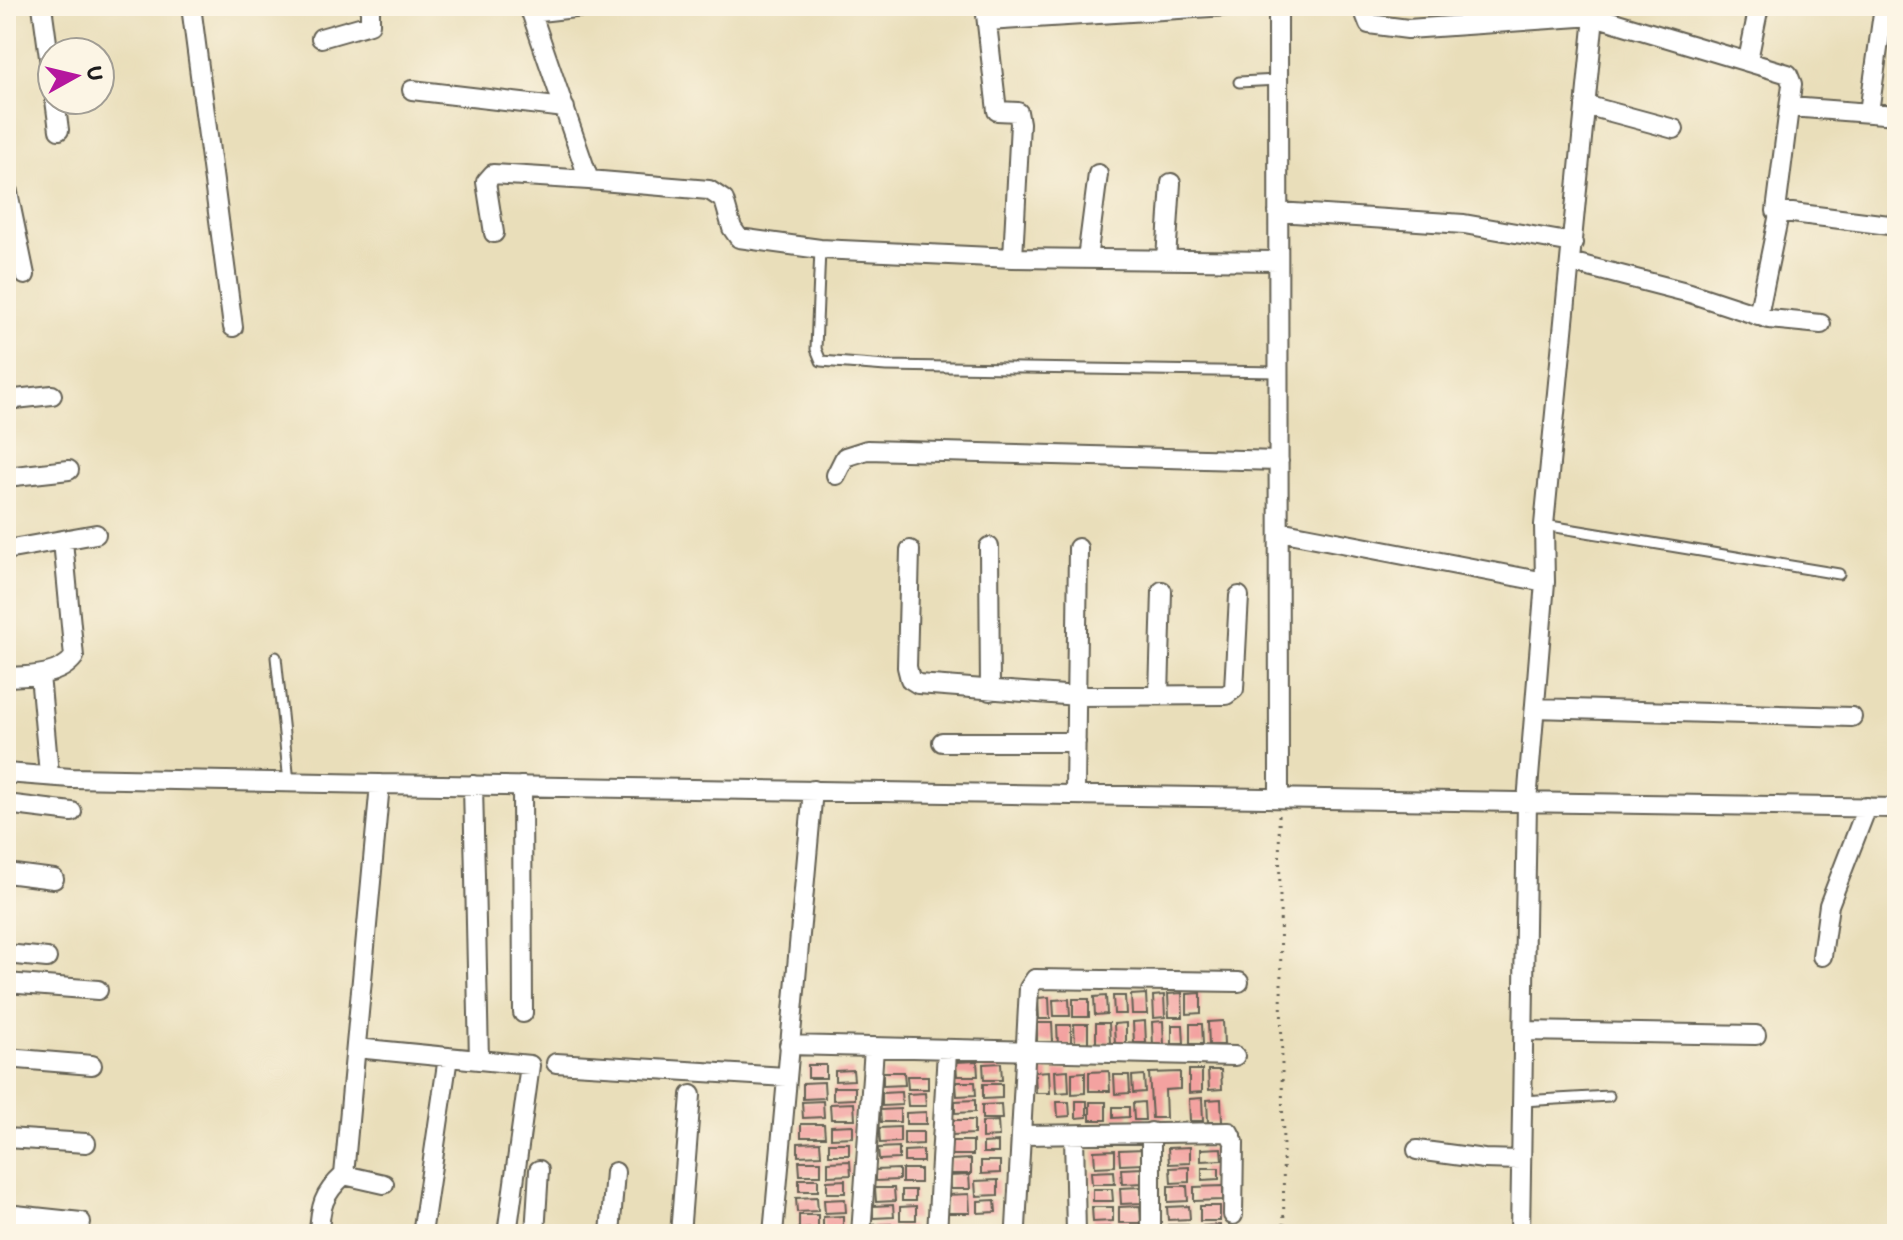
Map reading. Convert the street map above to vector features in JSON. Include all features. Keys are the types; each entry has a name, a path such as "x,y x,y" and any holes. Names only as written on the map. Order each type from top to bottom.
{"street":[{"path":"42,6 46,36"},
{"path":"191,6 233,327"},
{"path":"321,38 368,25 372,19 370,6"},
{"path":"589,180 530,9 592,6"},
{"path":"1013,258 1020,123 1018,112 996,111 986,14 1227,6"},
{"path":"1266,796 1279,531 1266,460 1275,373 1268,261 1278,212 1274,80 1278,6"},
{"path":"1362,6 1369,24 1408,29 1589,14 1748,60 1793,78 1774,206 1779,214 1758,316"},
{"path":"1748,60 1759,6"},
{"path":"1869,112 1884,6"},
{"path":"1520,1234 1514,1160 1522,1101 1523,1031 1516,801 1535,708 1535,580 1544,525 1570,262 1566,242 1585,105 1589,14"},
{"path":"412,90 565,108"},
{"path":"1585,105 1674,129"},
{"path":"1790,107 1897,115"},
{"path":"57,116 59,130"},
{"path":"494,233 486,182 493,174 709,190 724,200 732,228 739,238 820,249 1013,258 1268,261"},
{"path":"1087,259 1098,174"},
{"path":"6,183 25,275"},
{"path":"1166,259 1171,183"},
{"path":"1278,212 1421,220 1566,242"},
{"path":"1779,214 1897,226"},
{"path":"1570,262 1690,293 1758,316 1821,324"},
{"path":"6,400 52,395"},
{"path":"836,475 845,457 867,450 1266,460"},
{"path":"6,477 69,470"},
{"path":"1279,531 1535,580"},
{"path":"6,550 96,534"},
{"path":"6,657 7,677 40,675 69,663 75,651 63,541"},
{"path":"989,547 990,691"},
{"path":"1075,793 1078,548"},
{"path":"910,550 907,667 910,679 918,684 1078,696 1226,695 1234,689 1239,596"},
{"path":"1159,695 1162,591"},
{"path":"40,675 49,774"},
{"path":"1535,708 1852,717"},
{"path":"942,742 1076,742"},
{"path":"6,773 71,778 380,784 1897,808"},
{"path":"319,1234 322,1202 328,1190 344,1175 380,784"},
{"path":"473,785 479,1060"},
{"path":"522,786 523,1013"},
{"path":"773,1234 813,790"},
{"path":"6,804 72,812"},
{"path":"1822,956 1829,905 1867,807"},
{"path":"6,873 54,879"},
{"path":"6,954 47,958"},
{"path":"1016,1227 1028,1053 1029,988 1039,978 1239,982"},
{"path":"6,983 98,990"},
{"path":"1523,1031 1756,1035"},
{"path":"789,1045 1235,1056"},
{"path":"356,1048 530,1065 507,1234"},
{"path":"861,1234 874,1048"},
{"path":"937,1234 947,1050"},
{"path":"422,1234 448,1057"},
{"path":"6,1058 92,1065"},
{"path":"556,1063 786,1077"},
{"path":"680,1234 691,1095"},
{"path":"1151,1132 1151,1231"},
{"path":"1023,1135 1229,1132 1234,1142 1233,1215"},
{"path":"1074,1135 1076,1234"},
{"path":"6,1138 86,1143"},
{"path":"1417,1150 1514,1160"},
{"path":"535,1234 539,1170"},
{"path":"610,1234 615,1172"},
{"path":"344,1175 384,1184"},
{"path":"6,1214 81,1222"}],"lane":[{"path":"1239,82 1274,80"},
{"path":"820,249 816,349 821,361 886,366 1275,373"},
{"path":"1544,525 1839,574"},
{"path":"276,657 289,782"},
{"path":"1522,1101 1609,1096"}],"path":[{"path":"1266,796 1284,1234"}],"building":[{"path":"1182,993 1183,1017 1169,1017 1168,994"},
{"path":"1201,993 1201,1013 1187,1014 1187,994"},
{"path":"1146,994 1147,1014 1132,1014 1131,995"},
{"path":"1164,995 1165,1017 1154,1018 1153,996"},
{"path":"1106,996 1107,1014 1095,1015 1094,997"},
{"path":"1113,996 1125,996 1126,1014 1114,1014"},
{"path":"1049,997 1050,1019 1039,1019 1038,998"},
{"path":"1069,999 1070,1016 1054,1016 1053,1000"},
{"path":"1073,999 1089,999 1089,1017 1073,1017"},
{"path":"1145,1021 1146,1043 1134,1043 1133,1022"},
{"path":"1163,1021 1164,1045 1153,1046 1152,1022"},
{"path":"1223,1021 1224,1045 1209,1045 1208,1022"},
{"path":"1037,1023 1052,1023 1053,1042 1037,1042"},
{"path":"1096,1023 1109,1023 1110,1043 1096,1043"},
{"path":"1126,1023 1126,1044 1115,1045 1114,1024"},
{"path":"1074,1024 1088,1024 1088,1044 1075,1045"},
{"path":"1190,1024 1202,1024 1203,1044 1190,1044"},
{"path":"1057,1025 1071,1025 1071,1046 1058,1046"},
{"path":"1172,1025 1183,1025 1184,1044 1172,1044"},
{"path":"977,1061 978,1076 957,1076 956,1062"},
{"path":"1001,1063 1002,1080 984,1080 983,1064"},
{"path":"808,1065 826,1065 826,1078 808,1078"},
{"path":"853,1070 854,1080 835,1081 835,1071"},
{"path":"1068,1070 1069,1092 1056,1093 1055,1071"},
{"path":"1189,1070 1202,1070 1202,1092 1189,1093"},
{"path":"1208,1070 1221,1070 1222,1089 1209,1090"},
{"path":"1049,1071 1050,1093 1036,1093 1035,1072"},
{"path":"1109,1071 1110,1091 1089,1091 1089,1072"},
{"path":"883,1072 904,1072 905,1085 883,1086"},
{"path":"1085,1072 1085,1093 1072,1094 1072,1073"},
{"path":"1180,1072 1180,1089 1165,1090 1166,1118 1152,1118 1149,1073"},
{"path":"1114,1075 1129,1075 1130,1093 1115,1094"},
{"path":"1144,1075 1145,1092 1133,1093 1132,1076"},
{"path":"907,1076 928,1076 928,1089 908,1089"},
{"path":"824,1082 825,1098 803,1099 803,1083"},
{"path":"956,1082 975,1082 976,1095 957,1096"},
{"path":"983,1084 1002,1084 1002,1098 983,1099"},
{"path":"833,1087 855,1087 855,1099 833,1100"},
{"path":"901,1092 902,1105 882,1106 882,1093"},
{"path":"925,1093 926,1106 908,1106 907,1094"},
{"path":"1202,1098 1203,1121 1190,1121 1189,1099"},
{"path":"1221,1099 1222,1122 1208,1122 1207,1100"},
{"path":"975,1100 975,1112 955,1113 955,1101"},
{"path":"823,1101 824,1117 803,1118 802,1102"},
{"path":"1076,1101 1087,1101 1087,1117 1076,1118"},
{"path":"1057,1102 1069,1102 1070,1116 1058,1117"},
{"path":"1090,1102 1106,1102 1106,1120 1090,1120"},
{"path":"1144,1102 1145,1120 1134,1120 1133,1103"},
{"path":"854,1103 855,1119 831,1119 830,1104"},
{"path":"1001,1104 1002,1119 982,1119 982,1105"},
{"path":"1113,1107 1129,1107 1129,1117 1113,1118"},
{"path":"900,1109 900,1122 881,1122 880,1110"},
{"path":"926,1112 926,1124 906,1124 906,1113"},
{"path":"951,1120 974,1120 974,1134 952,1135"},
{"path":"998,1121 999,1137 982,1138 982,1122"},
{"path":"801,1124 824,1124 825,1137 801,1137"},
{"path":"853,1125 853,1137 831,1138 831,1126"},
{"path":"900,1127 900,1142 880,1143 879,1128"},
{"path":"904,1132 923,1132 923,1144 904,1145"},
{"path":"950,1141 973,1141 973,1155 950,1155"},
{"path":"820,1142 821,1155 798,1156 798,1143"},
{"path":"998,1142 998,1153 983,1153 983,1143"},
{"path":"829,1143 849,1143 849,1155 829,1155"},
{"path":"899,1147 899,1159 879,1160 878,1148"},
{"path":"1190,1147 1190,1163 1169,1164 1168,1148"},
{"path":"1221,1148 1222,1160 1201,1161 1201,1149"},
{"path":"1144,1149 1144,1164 1120,1165 1119,1150"},
{"path":"923,1150 923,1162 904,1162 904,1151"},
{"path":"1115,1150 1115,1166 1095,1167 1094,1151"},
{"path":"971,1159 971,1174 950,1174 949,1160"},
{"path":"799,1161 821,1161 821,1175 800,1175"},
{"path":"850,1161 851,1175 828,1176 828,1162"},
{"path":"981,1161 1000,1161 1000,1173 981,1174"},
{"path":"1189,1167 1189,1182 1171,1183 1170,1168"},
{"path":"1143,1168 1144,1183 1122,1184 1121,1169"},
{"path":"1202,1168 1219,1168 1219,1179 1202,1180"},
{"path":"899,1169 899,1180 875,1181 875,1170"},
{"path":"902,1169 920,1169 920,1183 902,1183"},
{"path":"1114,1171 1115,1184 1092,1184 1091,1172"},
{"path":"969,1175 970,1189 950,1189 949,1176"},
{"path":"799,1179 818,1179 818,1191 799,1191"},
{"path":"845,1180 845,1193 827,1193 827,1181"},
{"path":"998,1180 998,1195 976,1196 975,1181"},
{"path":"1168,1186 1187,1186 1188,1201 1168,1202"},
{"path":"1223,1186 1223,1200 1194,1201 1194,1187"},
{"path":"1141,1187 1142,1203 1121,1204 1120,1188"},
{"path":"875,1188 894,1188 895,1201 876,1202"},
{"path":"1093,1189 1112,1189 1113,1201 1093,1201"},
{"path":"902,1190 915,1190 915,1201 902,1201"},
{"path":"969,1194 970,1213 946,1213 946,1195"},
{"path":"817,1197 818,1211 797,1212 796,1198"},
{"path":"845,1199 846,1212 825,1213 824,1200"},
{"path":"995,1200 996,1212 978,1213 978,1201"},
{"path":"893,1205 894,1217 873,1218 873,1206"},
{"path":"916,1206 916,1220 900,1220 900,1207"},
{"path":"1140,1206 1141,1223 1119,1223 1119,1207"},
{"path":"1189,1206 1190,1219 1168,1220 1167,1207"},
{"path":"1200,1206 1220,1206 1220,1221 1200,1221"},
{"path":"1092,1207 1113,1207 1113,1221 1093,1222"},
{"path":"799,1215 818,1215 818,1228 799,1229"},
{"path":"843,1216 843,1230 823,1231 823,1217"},
{"path":"891,1224 892,1234 873,1234 872,1225"},
{"path":"912,1225 912,1234 898,1234 897,1226"},
{"path":"1168,1225 1188,1225 1189,1234 1168,1234"},
{"path":"1220,1225 1220,1234 1203,1234 1203,1226"},
{"path":"1113,1227 1113,1234 1092,1234 1092,1228"},
{"path":"1139,1227 1139,1234 1119,1234 1118,1228"}]}
